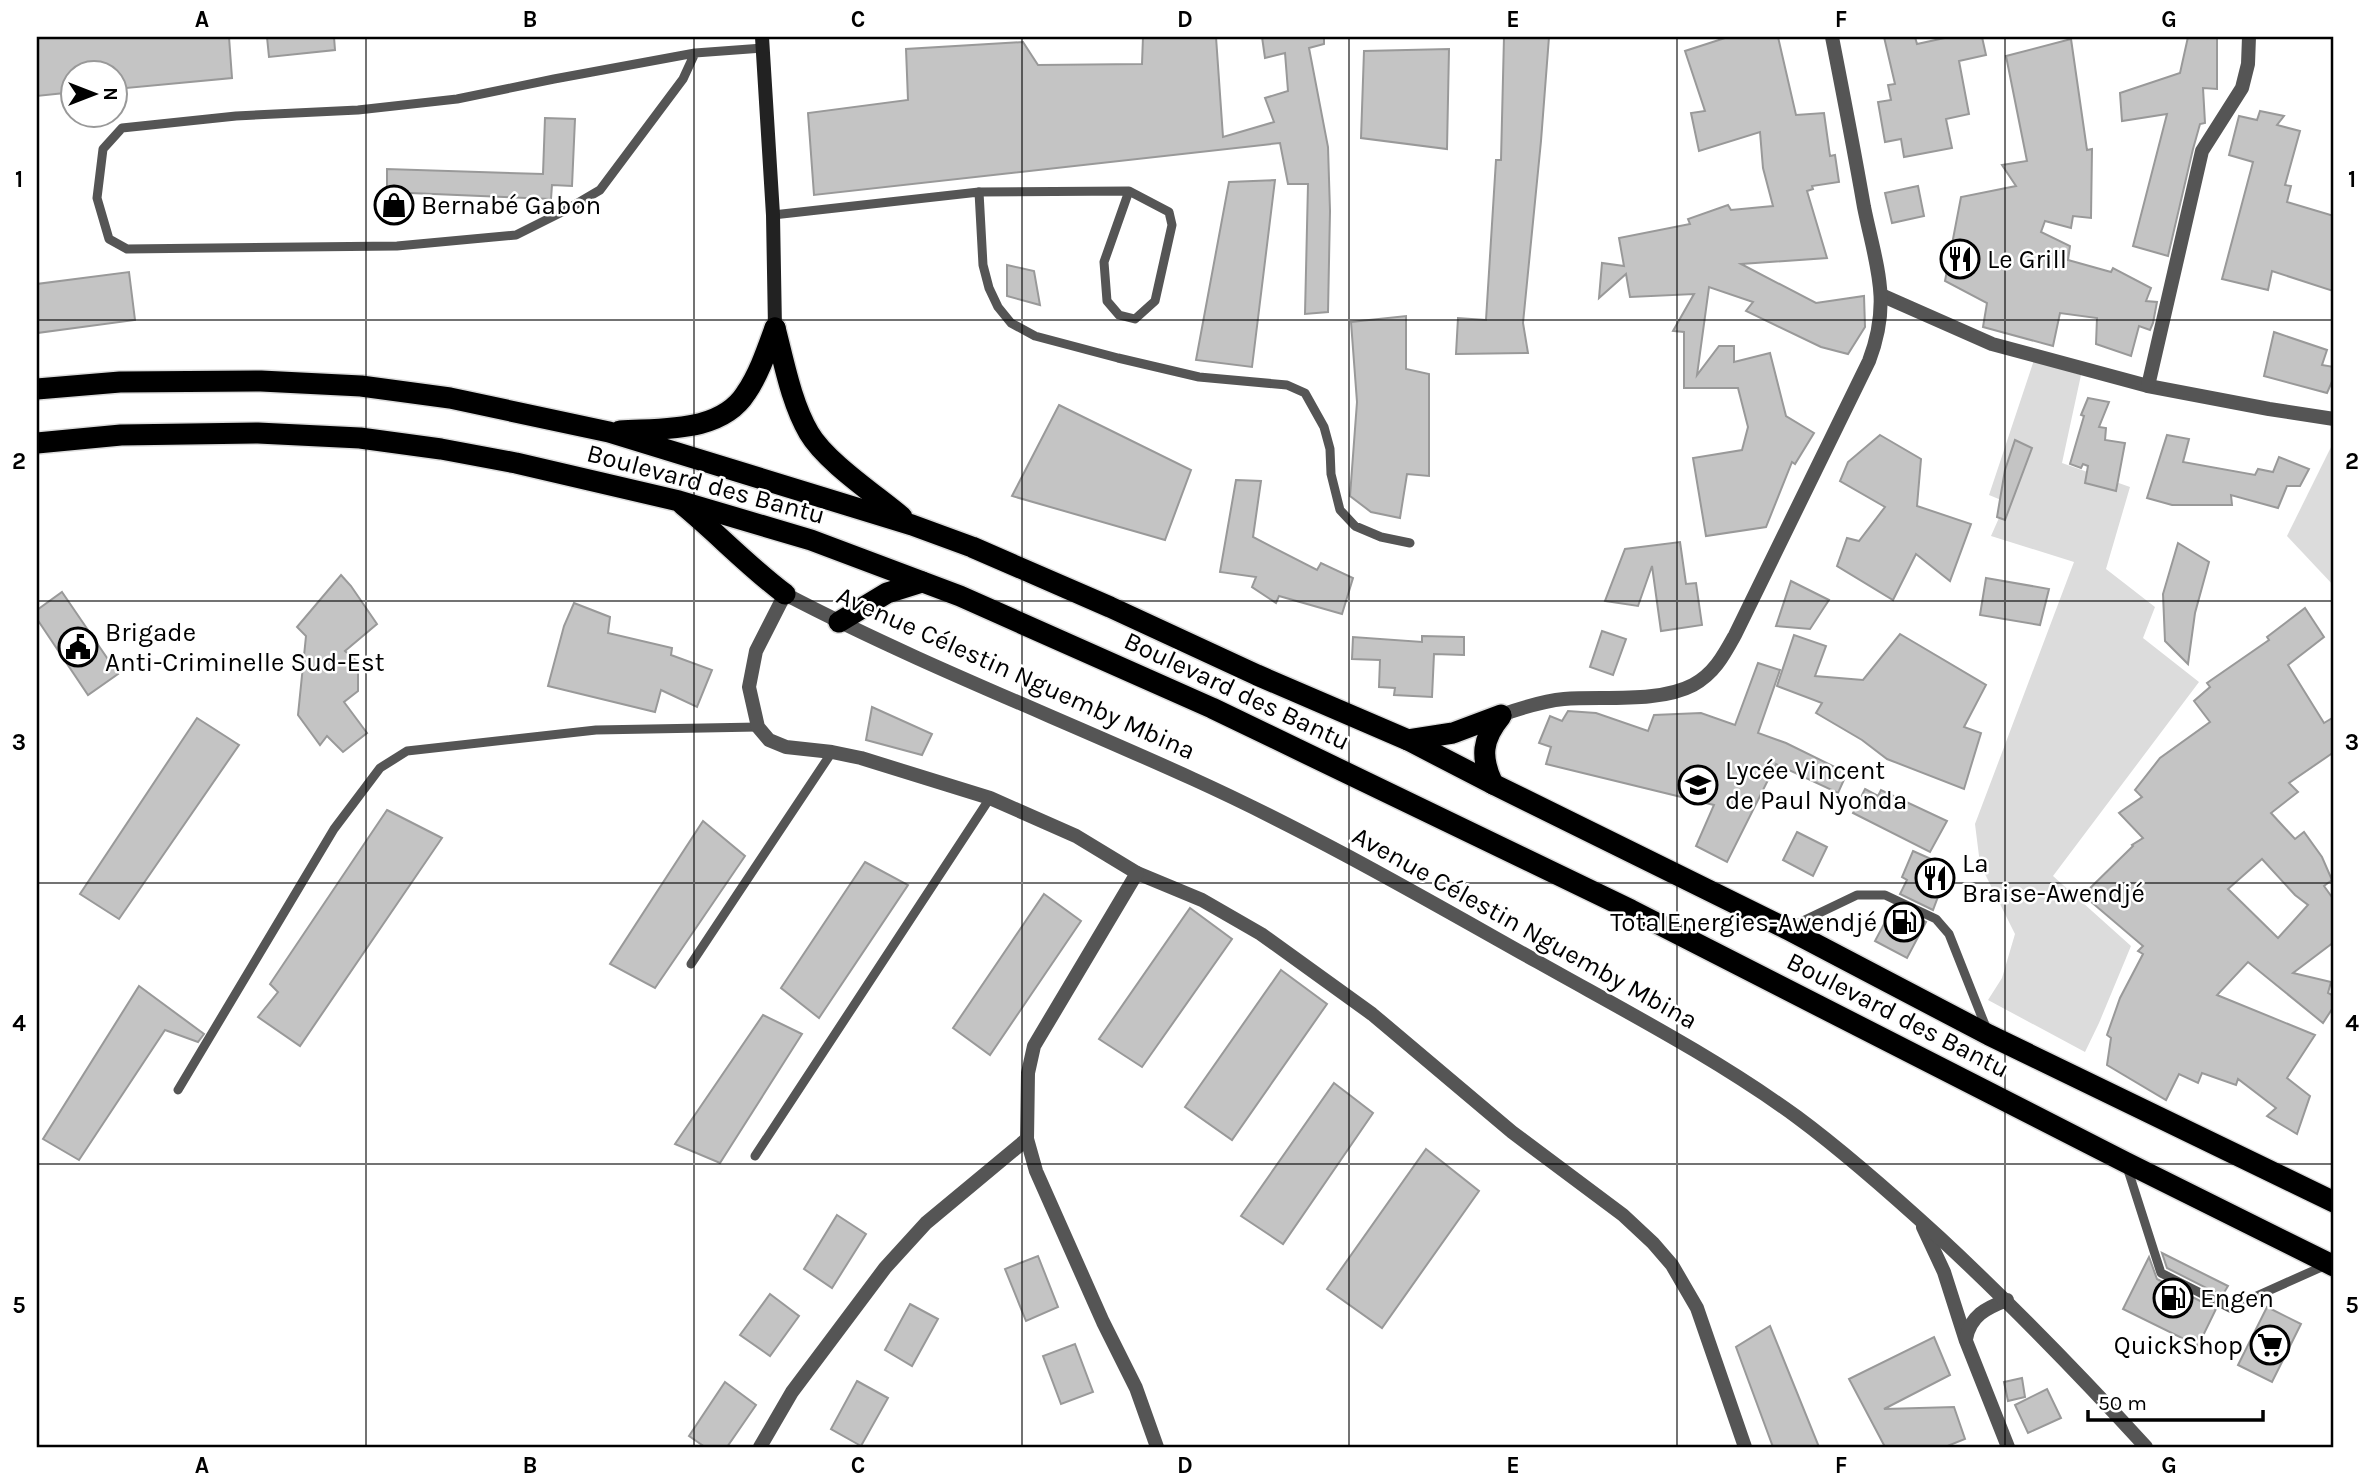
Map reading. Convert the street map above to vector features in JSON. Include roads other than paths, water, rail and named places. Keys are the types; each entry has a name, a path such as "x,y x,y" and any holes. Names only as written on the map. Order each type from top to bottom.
{"highway":[{"path":"609,432 703,424 730,411 746,394 775,328"},
{"path":"775,328 798,408 810,434 838,464 912,525"},
{"name":"Boulevard des Bantu","path":"37,389 120,382 261,380 362,386 450,398 609,432 912,525 972,547 1408,740 1787,929 1989,1035 2330,1199"},
{"name":"Boulevard des Bantu","path":"37,443 121,435 258,433 360,439 442,449 516,463 679,502 811,540 922,582 1212,708 1631,910 2332,1265"},
{"path":"679,502 785,594"},
{"path":"839,622 887,593 922,582"},
{"path":"1408,740 1452,733 1501,715"},
{"path":"1493,784 1487,772 1485,747 1487,735 1501,715"}],"street":[{"path":"1501,715 1562,699 1638,696 1675,691 1693,685 1720,662 1869,361 1878,339 1881,317 1878,266 1832,37"},
{"path":"2148,386 2202,151 2242,88 2248,64 2249,37"},
{"path":"762,42 773,215 775,328"},
{"path":"1881,295 1992,344 2148,386 2334,419"},
{"path":"785,594 763,635 751,669 749,687 758,727 769,740 786,747 832,752 910,772 990,798 1076,836 1137,873 1202,900 1261,934 1372,1014 1512,1132 1623,1215 1672,1265 1697,1308 1745,1447"},
{"name":"Avenue Célestin Nguemby Mbina","path":"785,594 839,622 1195,780 1376,870 1637,1018 1765,1095 1855,1163 2007,1300 2146,1447"},
{"path":"1137,873 1034,1046 1028,1073 1027,1139 1036,1171 1103,1322 1136,1388 1157,1447"},
{"path":"760,1447 792,1392 885,1268 926,1223 1027,1139"},
{"path":"1919,1219 1944,1272 1966,1341 2008,1447"},
{"path":"1966,1341 1968,1328 1984,1309 2007,1300"}],"lane":[{"path":"695,53 683,79 600,190 516,235 397,246 127,249 109,239 97,198 103,149 122,128 236,116 358,110 457,99 554,79 695,53 762,42"},
{"path":"773,215 979,191 1129,191 1169,212 1172,225 1155,301 1135,319 1119,315 1107,301 1104,262 1129,191"},
{"path":"979,191 986,277 998,307 1011,323 1035,336 1118,358 1199,377 1287,385 1305,393 1324,427 1340,510 1355,526 1381,537 1410,544"},
{"path":"178,1090 334,829 380,768 407,751 583,732 758,727"},
{"path":"691,964 832,752"},
{"path":"755,1156 990,798"},
{"path":"1787,929 1857,895 1885,895 1936,919 1949,934 1989,1035"},
{"path":"2125,1162 2161,1273 2230,1308 2332,1265"}],"place":[{"name":"Bernabé Gabon","path":"394,205"},
{"name":"Le Grill","path":"1960,259"},
{"name":"Brigade Anti-Criminelle Sud-Est","path":"78,647"},
{"name":"Lycée Vincent de Paul Nyonda","path":"1698,785"},
{"name":"La Braise-Awendjé","path":"1935,878"},
{"name":"TotalEnergies-Awendjé","path":"1904,922"},
{"name":"Engen","path":"2173,1298"},
{"name":"QuickShop","path":"2270,1345"}]}
